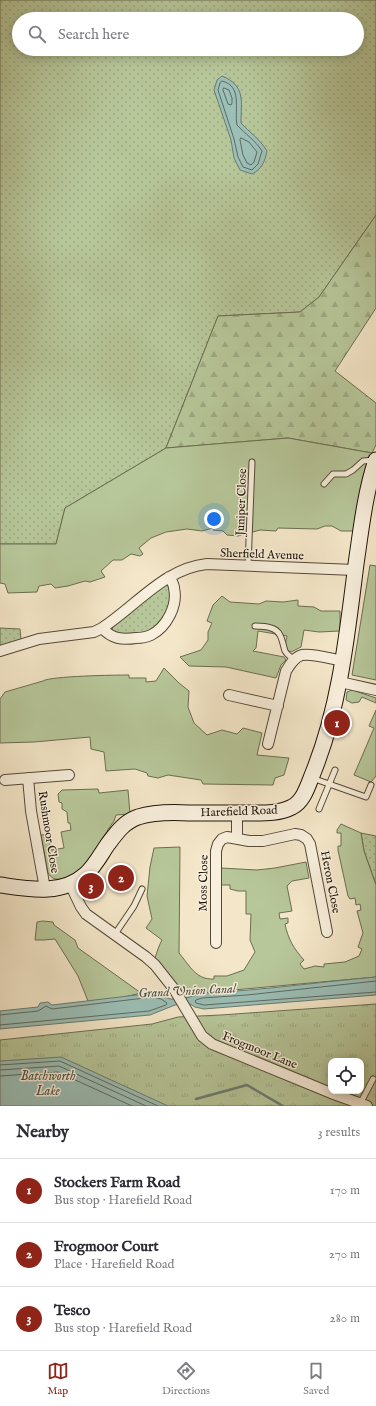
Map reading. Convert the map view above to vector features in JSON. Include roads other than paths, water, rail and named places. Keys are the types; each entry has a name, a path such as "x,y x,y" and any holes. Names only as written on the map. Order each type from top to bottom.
{"street":[{"name":"Harefield Road","path":"0,885 26,889 53,889 70,884 78,880 92,868 121,826 146,814 271,812 291,808 302,799 311,778 331,718 340,682 355,570 369,489 376,460"},
{"name":"Sherfield Avenue","path":"0,651 40,639 94,632 102,628 169,577 196,565 207,564 355,570"},
{"path":"102,628 112,637 119,639 151,636 166,622 171,612 175,596 174,585 169,577"},
{"path":"268,744 286,671 294,660 302,655 310,655 343,661"},
{"path":"340,682 376,690"},
{"path":"229,695 278,706"},
{"name":"Rushmoor Close","path":"5,780 69,775"},
{"name":"Rushmoor Close","path":"28,778 31,811 45,889"},
{"path":"237,813 237,838"},
{"name":"Heron Close","path":"237,838 249,841 263,841 294,834 301,835 307,839 310,844 327,932"},
{"name":"Moss Close","path":"216,943 216,851 218,844 222,839 227,837 237,838"},
{"name":"Frogmoor Lane","path":"70,884 86,914 146,956 155,965 174,989 202,1036 212,1044 363,1105"}],"lane":[{"path":"324,484 333,474 346,474 363,461 376,460"},
{"name":"Juniper Close","path":"248,566 252,462"},
{"path":"255,626 272,628 277,631 283,641 285,650 294,660"},
{"path":"319,810 335,770"},
{"path":"311,778 366,797 370,784"},
{"path":"114,934 134,906 142,889"},
{"path":"363,1105 373,1079"}],"water":[{"path":"222,76 230,80 239,89 241,101 241,123 258,139 267,151 262,164 258,170 252,174 240,170 234,158 231,140 214,90 217,80"},
{"path":"376,977 376,995 204,1009 190,1004 175,1005 150,1015 0,1029 0,1011 38,1007 40,1003 48,1002 52,1005 154,993 171,999 180,999 207,993"},
{"name":"Batchworth Lake","path":"61,1057 168,1106 0,1106 0,1061"}],"waterway":[{"path":"196,1099 247,1085 283,1106"}],"place":[{"name":"Stockers Farm Road","path":"337,723"},
{"name":"Frogmoor Court","path":"121,878"},
{"name":"Tesco","path":"91,886"}],"water label":[{"name":"Grand Union Canal","path":"187,990"}]}
